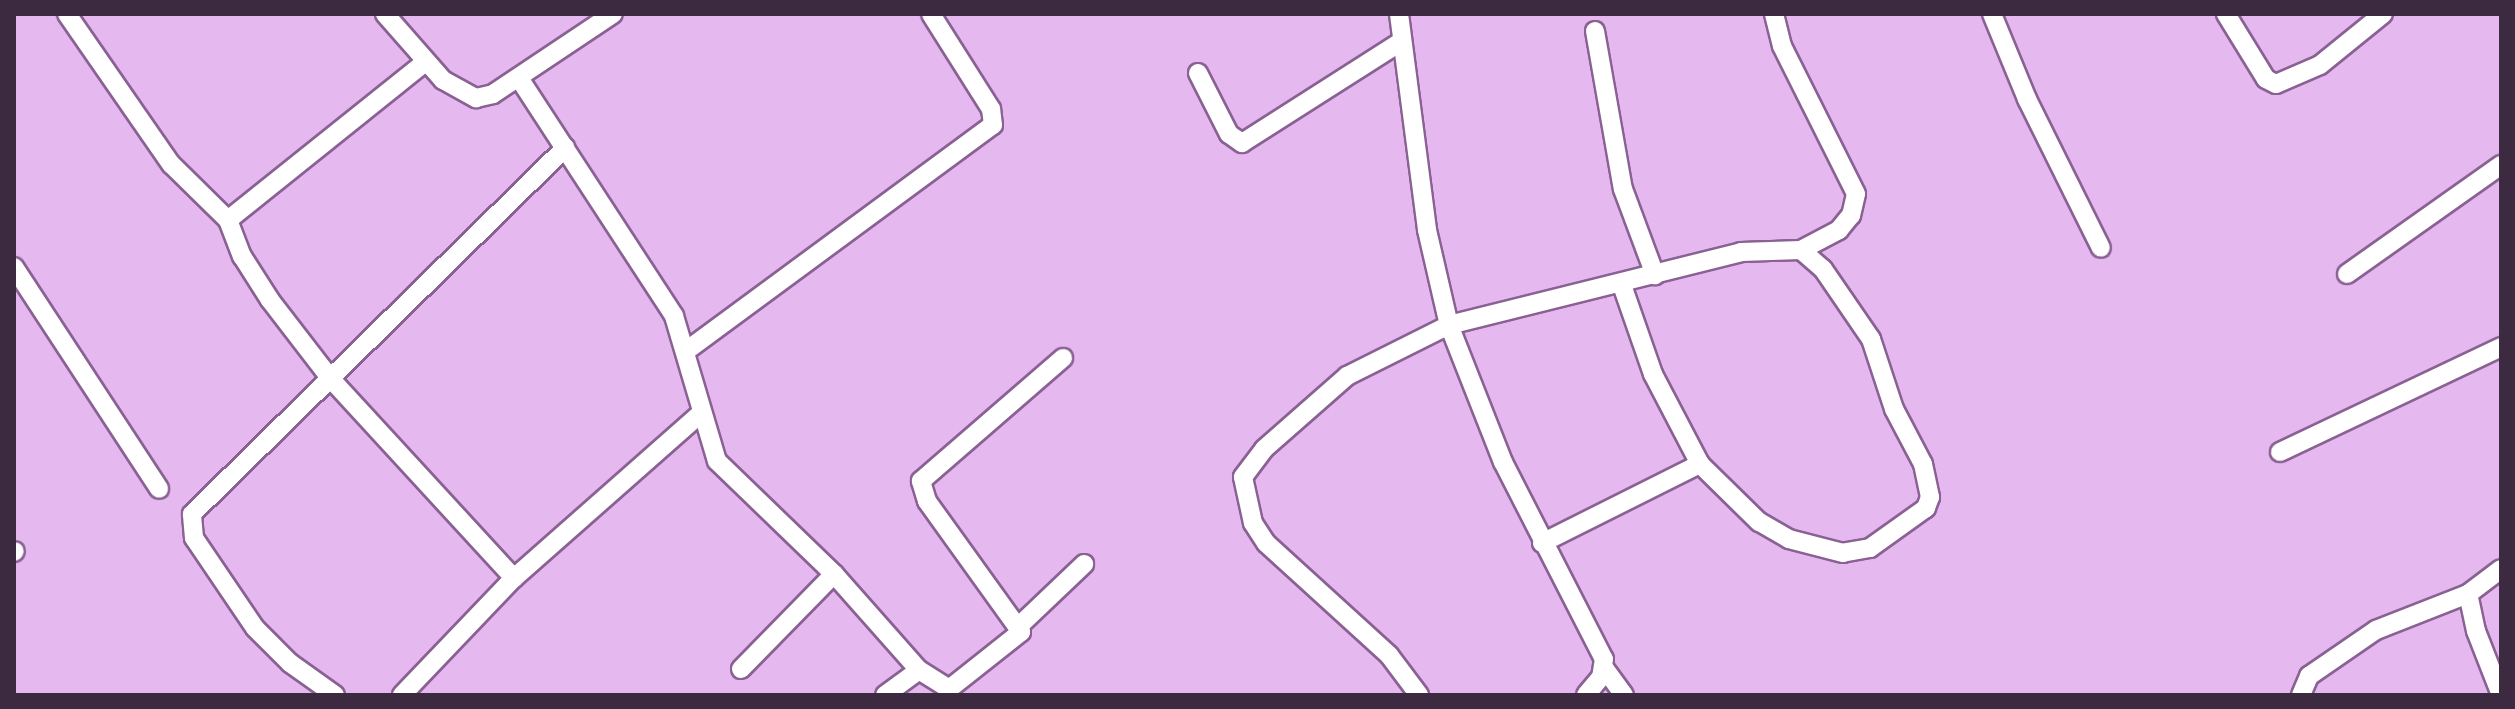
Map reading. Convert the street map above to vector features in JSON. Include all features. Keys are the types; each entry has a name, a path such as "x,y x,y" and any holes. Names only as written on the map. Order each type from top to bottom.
{"street":[{"path":"67,14 171,164 228,220 242,256 270,300 330,378 514,578"},
{"path":"385,14 425,62 461,94 476,98 519,78 613,14"},
{"path":"686,351 993,125 991,109 931,14"},
{"path":"1399,14 1427,230 1449,325 1503,462 1605,669 1624,695"},
{"path":"1419,695 1389,655 1266,543 1248,510 1243,477 1264,449 1347,376 1449,325 1622,285 1741,252 1801,250 1839,230 1851,215 1856,194 1782,46 1774,14"},
{"path":"1992,14 2027,99 2101,248"},
{"path":"2226,14 2266,79 2276,84 2320,65 2383,14"},
{"path":"1595,31 1620,177 1655,275"},
{"path":"1198,73 1229,134 1242,143 1402,41"},
{"path":"228,220 425,62"},
{"path":"519,78 661,291 686,351 700,414 717,461 834,574 919,670 939,685 955,688 1018,638 1019,626 927,501 921,481 1063,358"},
{"path":"335,695 290,663 255,628 194,538 192,514 565,148"},
{"path":"2347,274 2501,165"},
{"path":"1622,285 1653,374 1700,464 1759,522 1819,548 1843,553 1870,548 1926,508 1930,497 1923,464 1894,409 1871,339 1823,269 1801,250"},
{"path":"14,267 159,489"},
{"path":"2280,452 2501,347"},
{"path":"402,695 514,578 700,414"},
{"path":"1542,543 1700,464"},
{"path":"1019,626 1084,564"},
{"path":"2301,695 2309,676 2376,630 2468,594 2501,569"},
{"path":"741,669 834,574"},
{"path":"2468,594 2476,631 2501,695"},
{"path":"1586,695 1605,669"},
{"path":"885,695 919,670"}]}
